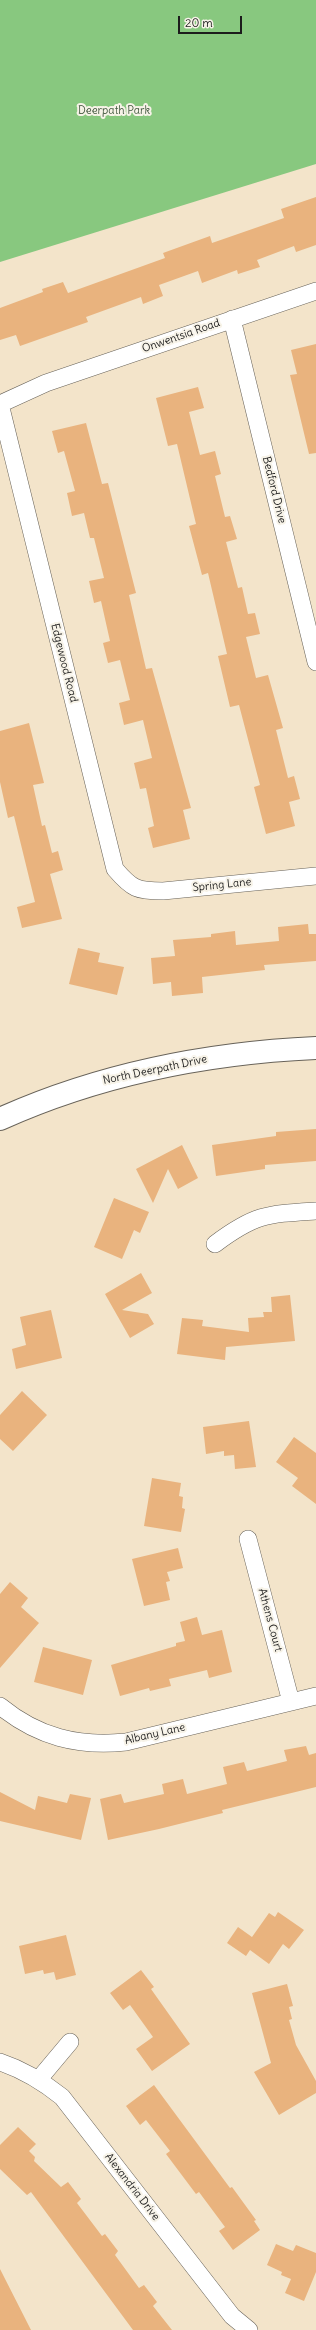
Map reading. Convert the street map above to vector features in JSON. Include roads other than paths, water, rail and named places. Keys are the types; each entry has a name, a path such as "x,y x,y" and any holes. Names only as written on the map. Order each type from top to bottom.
{"street":[{"name":"Onwentsia Road","path":"8,435 0,404 46,383 316,291"},
{"name":"Bedford Drive","path":"232,319 316,662"},
{"name":"Edgewood Road","path":"8,435 115,869 129,886"},
{"name":"Spring Lane","path":"129,886 141,891 163,891 316,876"},
{"name":"North Deerpath Drive","path":"0,1119 42,1100 144,1070 191,1060 281,1050 316,1048"},
{"path":"215,1244 237,1227 254,1218 270,1214 316,1211"},
{"name":"Athens Court","path":"248,1539 291,1702"},
{"name":"Albany Lane","path":"0,1706 13,1716 56,1738 82,1743 101,1744 126,1742 316,1696"},
{"path":"39,2079 70,2042"},
{"name":"Alexandria Drive","path":"0,2062 22,2070 39,2079 62,2097 232,2316 250,2330"}],"park label":[{"name":"Deerpath Park","path":"114,111"}]}
